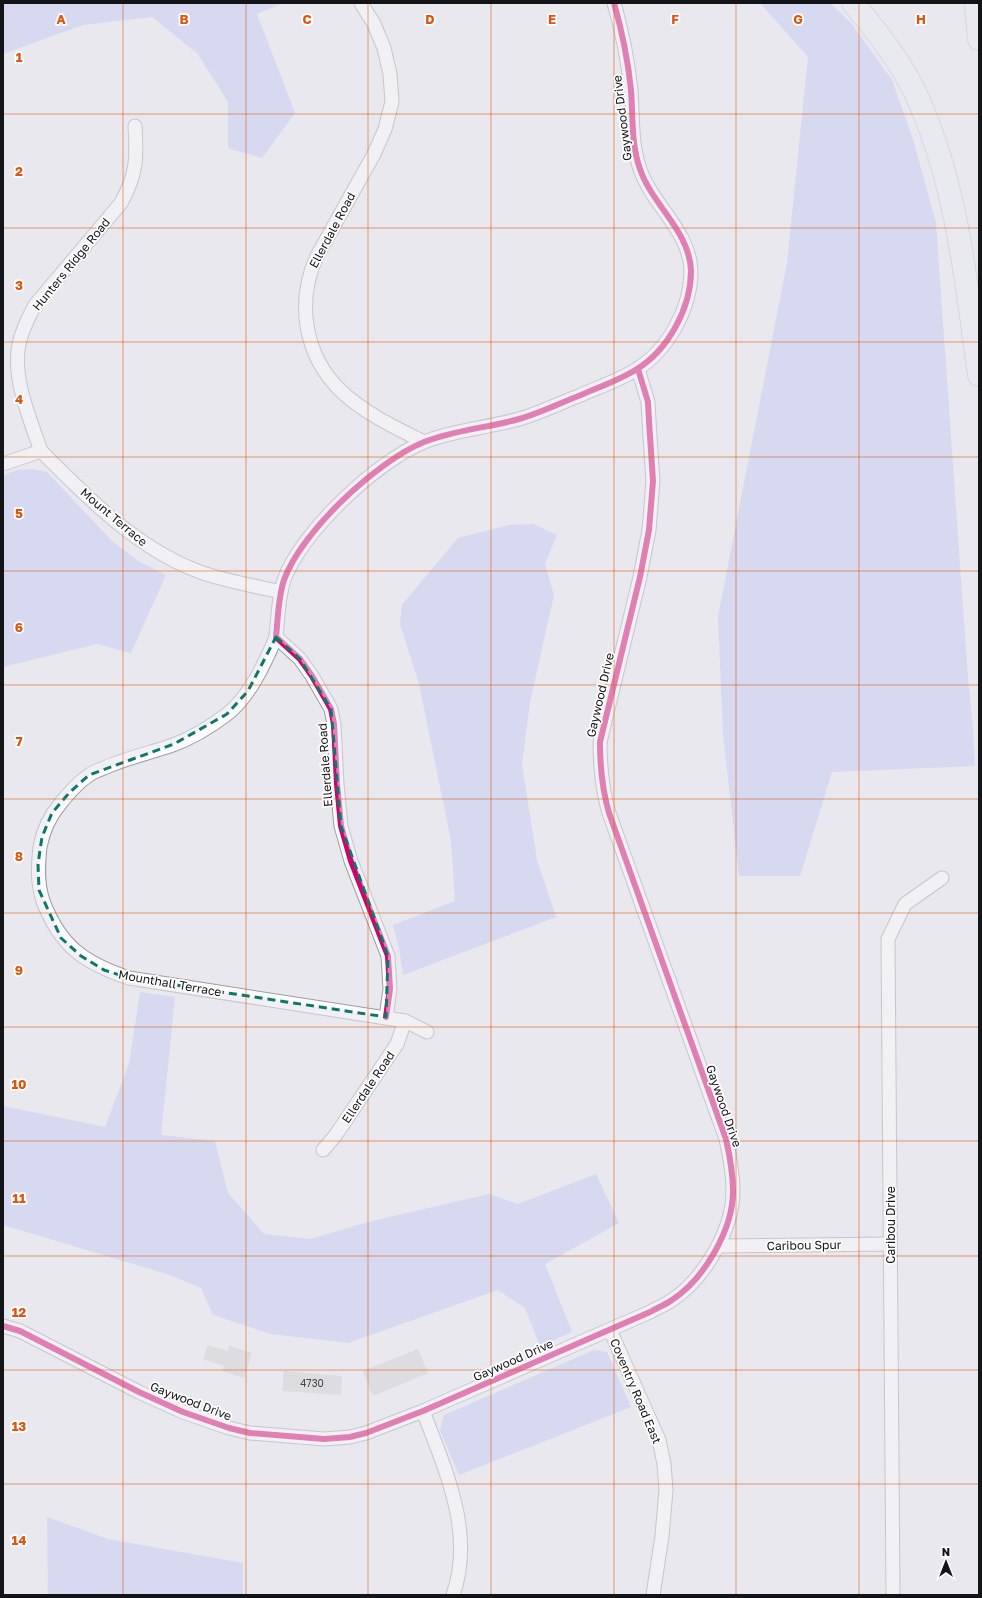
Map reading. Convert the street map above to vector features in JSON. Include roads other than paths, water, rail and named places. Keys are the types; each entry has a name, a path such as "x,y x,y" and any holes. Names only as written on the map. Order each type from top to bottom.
{"highway":[{"path":"853,3 890,51 913,89 931,130 950,192 959,234 979,375"},
{"path":"976,3 979,39"}],"street":[{"name":"Ellerdale Road","path":"361,3 374,24 384,48 390,74 392,102 385,129 374,154 310,270 306,286 305,317 312,347 318,360 326,374 342,392 380,418 424,442"},
{"name":"Gaywood Drive","path":"424,442 467,430 519,419 558,404 638,369 655,355 678,323 684,307 691,271 685,244 672,221 646,185 639,167 635,149 630,88 619,21 614,3"},
{"name":"Hunters Ridge Road","path":"41,451 21,389 17,368 18,345 25,324 35,305 121,203 129,189 134,174 136,158 135,126"},
{"name":"Gaywood Drive","path":"3,1326 20,1331 139,1392 183,1412 229,1428 250,1433 339,1439 366,1433 423,1411 650,1312 672,1300 690,1285 706,1266 718,1246 728,1220 733,1192 732,1165 726,1139 609,813 602,790 600,766 600,742 640,577 649,530 653,481 648,402 638,369"},
{"path":"276,637 280,592 290,566 312,534 351,492 386,463 397,455 424,442"},
{"path":"3,464 41,451"},
{"name":"Mount Terrace","path":"41,451 90,498 130,533 161,554 195,570 224,579 280,592"},
{"name":"Ellerdale Road","path":"276,637 300,659 312,676 331,709 334,724 337,784 343,832 351,861 388,956 390,989 386,1018"},
{"name":"Mounthall Terrace","path":"276,637 264,665 248,691 227,714 201,731 174,744 113,764 88,775 69,792 52,813 42,837 38,864 39,890 48,915 61,938 81,956 104,970 129,978 406,1021 427,1032"},
{"name":"Caribou Drive","path":"893,1595 888,938 905,904 942,878"},
{"name":"Ellerdale Road","path":"323,1150 335,1136 398,1044 406,1021"},
{"name":"Caribou Spur","path":"718,1246 890,1244"},
{"name":"Coventry Road East","path":"610,1330 659,1440 664,1464 666,1490 663,1528 653,1595"},
{"path":"423,1411 449,1479 461,1532 461,1560 457,1583 453,1595"}]}
